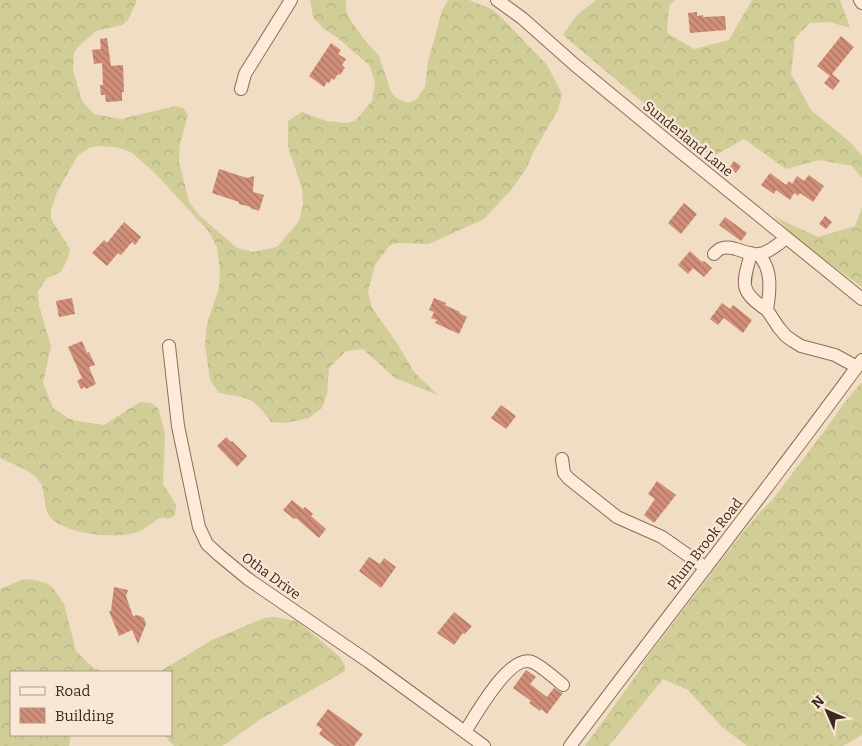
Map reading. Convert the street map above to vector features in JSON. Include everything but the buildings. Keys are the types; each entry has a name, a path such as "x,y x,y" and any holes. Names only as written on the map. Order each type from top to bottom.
{"street":[{"path":"242,89 244,74 291,0"},
{"name":"Sunderland Lane","path":"497,0 522,18 599,84 862,299"},
{"path":"755,254 767,251 786,238"},
{"path":"714,254 720,248 728,247 755,254 764,260 769,280 767,310"},
{"path":"755,254 744,285 746,292 767,310 782,332 801,346 859,364"},
{"name":"Otha Drive","path":"169,346 178,426 199,527 207,544 248,580 369,662 484,746"},
{"name":"Plum Brook Road","path":"570,746 802,442 859,364"},
{"path":"562,459 564,473 568,478 616,517 662,537 706,568"},
{"path":"465,732 499,681 517,664 525,661 532,662 563,685"}],"green space":[{"path":"0,0 137,0 128,20 122,25 96,31 74,53 73,70 82,101 94,114 121,119 176,106 183,108 188,115 180,144 179,161 189,202 199,215 237,248 253,252 277,247 299,221 303,205 302,188 288,147 288,121 302,112 326,121 347,123 355,121 372,101 375,83 370,66 338,38 324,29 313,17 310,0 346,0 346,10 349,18 379,56 392,94 408,103 416,100 425,87 428,62 442,11 448,0 469,0 497,13 547,65 562,94 558,110 526,169 511,190 484,219 429,244 397,243 390,245 375,265 368,292 372,308 397,343 414,372 438,395 395,378 363,349 346,351 329,368 327,394 322,408 309,418 285,423 271,422 259,407 249,400 219,393 210,380 205,344 207,324 219,288 220,271 217,247 209,232 156,174 131,152 116,147 91,147 78,155 57,192 51,210 51,219 70,249 61,272 47,278 38,291 39,306 51,346 43,383 53,408 68,418 77,421 104,425 140,402 151,403 158,408 165,433 163,484 176,505 175,515 169,518 158,519 138,532 118,535 82,532 61,525 53,520 46,508 43,488 38,479 17,465 0,458"},
{"path":"596,0 675,0 669,6 667,33 694,49 729,40 752,0 840,0 850,28 830,22 810,23 795,38 791,74 811,110 850,142 862,156 862,178 852,166 819,160 786,169 744,139 712,157 651,109 563,35 576,16"},
{"path":"862,208 862,287 797,240 772,213 779,219 818,237 855,226"},
{"path":"862,382 862,735 843,746 747,746 721,726 688,690 663,679 609,746 585,746 643,666 642,664 733,545 773,499"},
{"path":"30,579 46,583 53,588 64,604 76,651 93,668 103,671 10,671 10,736 71,736 69,746 0,746 0,589 22,580"},
{"path":"273,617 297,621 339,656 344,664 345,671 259,720 222,746 174,746 165,736 172,736 172,671 161,671 212,640 264,618"}]}
